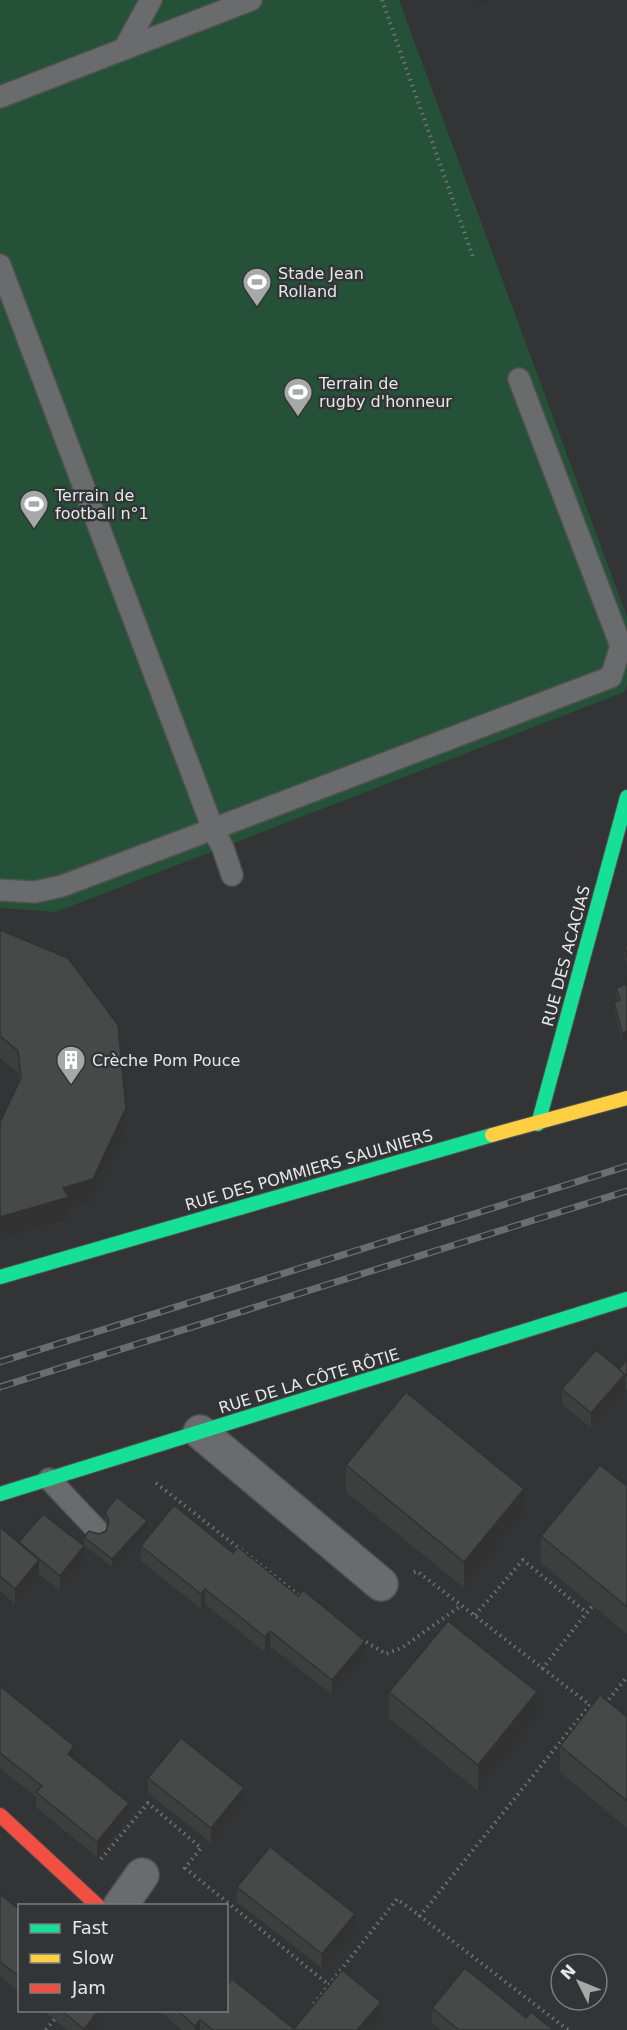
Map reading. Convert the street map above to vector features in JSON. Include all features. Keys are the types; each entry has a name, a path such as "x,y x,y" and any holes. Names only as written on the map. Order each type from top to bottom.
{"street":[{"name":"RUE DES ACACIAS","path":"538,1124 627,797"},
{"name":"RUE DES POMMIERS SAULNIERS","path":"0,1277 351,1174 627,1098"},
{"name":"RUE DE LA CÔTE RÔTIE","path":"0,1494 627,1299"},
{"path":"200,1432 381,1584"},
{"path":"0,1815 97,1904"},
{"path":"121,1904 142,1875"}],"lane":[{"path":"124,49 151,0"},
{"path":"0,97 251,0"},
{"path":"0,265 232,875"},
{"path":"0,890 35,892 62,886 611,677 621,646 519,379"},
{"path":"49,1479 97,1530"}],"path":[{"path":"382,0 473,257"},
{"path":"122,1457 305,1599"},
{"path":"475,1615 523,1560 586,1613"},
{"path":"381,1584 417,1571 599,1712 627,1677"},
{"path":"359,1638 386,1654 403,1647 462,1605"},
{"path":"542,1670 593,1605"},
{"path":"420,1916 590,1705"},
{"path":"77,1886 148,1803 201,1848 185,1868 329,1985"},
{"path":"310,2010 396,1899 567,2030"},
{"path":"228,1978 243,1989"},
{"path":"46,2030 60,2012"}],"green space":[{"name":"Stade Jean Rolland","path":"0,0 399,0 627,617 627,685 624,692 56,912 0,908"}],"building":[{"name":"Crèche Pom Pouce","path":"0,930 68,958 118,1025 126,1108 93,1179 63,1188 69,1197 0,1217 0,1122 21,1078 18,1051 0,1036"},
{"path":"627,984 627,1031 622,1033 614,1002 620,1000 616,988"},
{"path":"596,1350 625,1374 591,1413 562,1389"},
{"path":"627,1360 627,1376 619,1369"},
{"path":"406,1392 524,1489 464,1562 346,1465"},
{"path":"600,1465 627,1486 627,1607 541,1536"},
{"path":"117,1497 147,1521 112,1559 84,1537 89,1531 99,1534 106,1531 109,1520 105,1512"},
{"path":"174,1505 233,1553 238,1547 298,1596 303,1590 365,1641 332,1680 270,1631 265,1637 205,1589 201,1594 141,1546"},
{"path":"43,1514 84,1546 60,1576 19,1542"},
{"path":"0,1527 39,1560 15,1589 0,1576"},
{"path":"448,1621 537,1692 478,1765 389,1692"},
{"path":"0,1686 74,1746 68,1754 129,1803 97,1842 36,1792 42,1786 0,1753"},
{"path":"600,1695 627,1717 627,1801 560,1746"},
{"path":"181,1738 244,1788 211,1828 148,1778"},
{"path":"270,1847 355,1914 322,1954 237,1887"},
{"path":"0,1894 18,1908 18,1976 0,1962"},
{"path":"465,1968 526,2018 531,2012 553,2030 459,2030 432,2008"},
{"path":"342,1970 381,2002 357,2030 294,2029"},
{"path":"232,1979 294,2029 213,2030 200,2020 195,2026 179,2012 228,2012 228,1985"},
{"path":"63,2012 97,2012 84,2029"}],"railway":[{"path":"0,1362 627,1166"},
{"path":"0,1387 627,1191"}],"traffic: fast":[{"path":"538,1124 627,797"},
{"path":"0,1277 492,1135"},
{"path":"0,1494 627,1299"}],"traffic: slow":[{"path":"492,1135 627,1098"}],"traffic: jam":[{"path":"0,1815 96,1904"}],"place":[{"name":"Stade Jean Rolland","path":"257,308"},
{"name":"Terrain de rugby d'honneur","path":"298,418"},
{"name":"Terrain de football n°1","path":"34,530"},
{"name":"Crèche Pom Pouce","path":"71,1086"}]}
